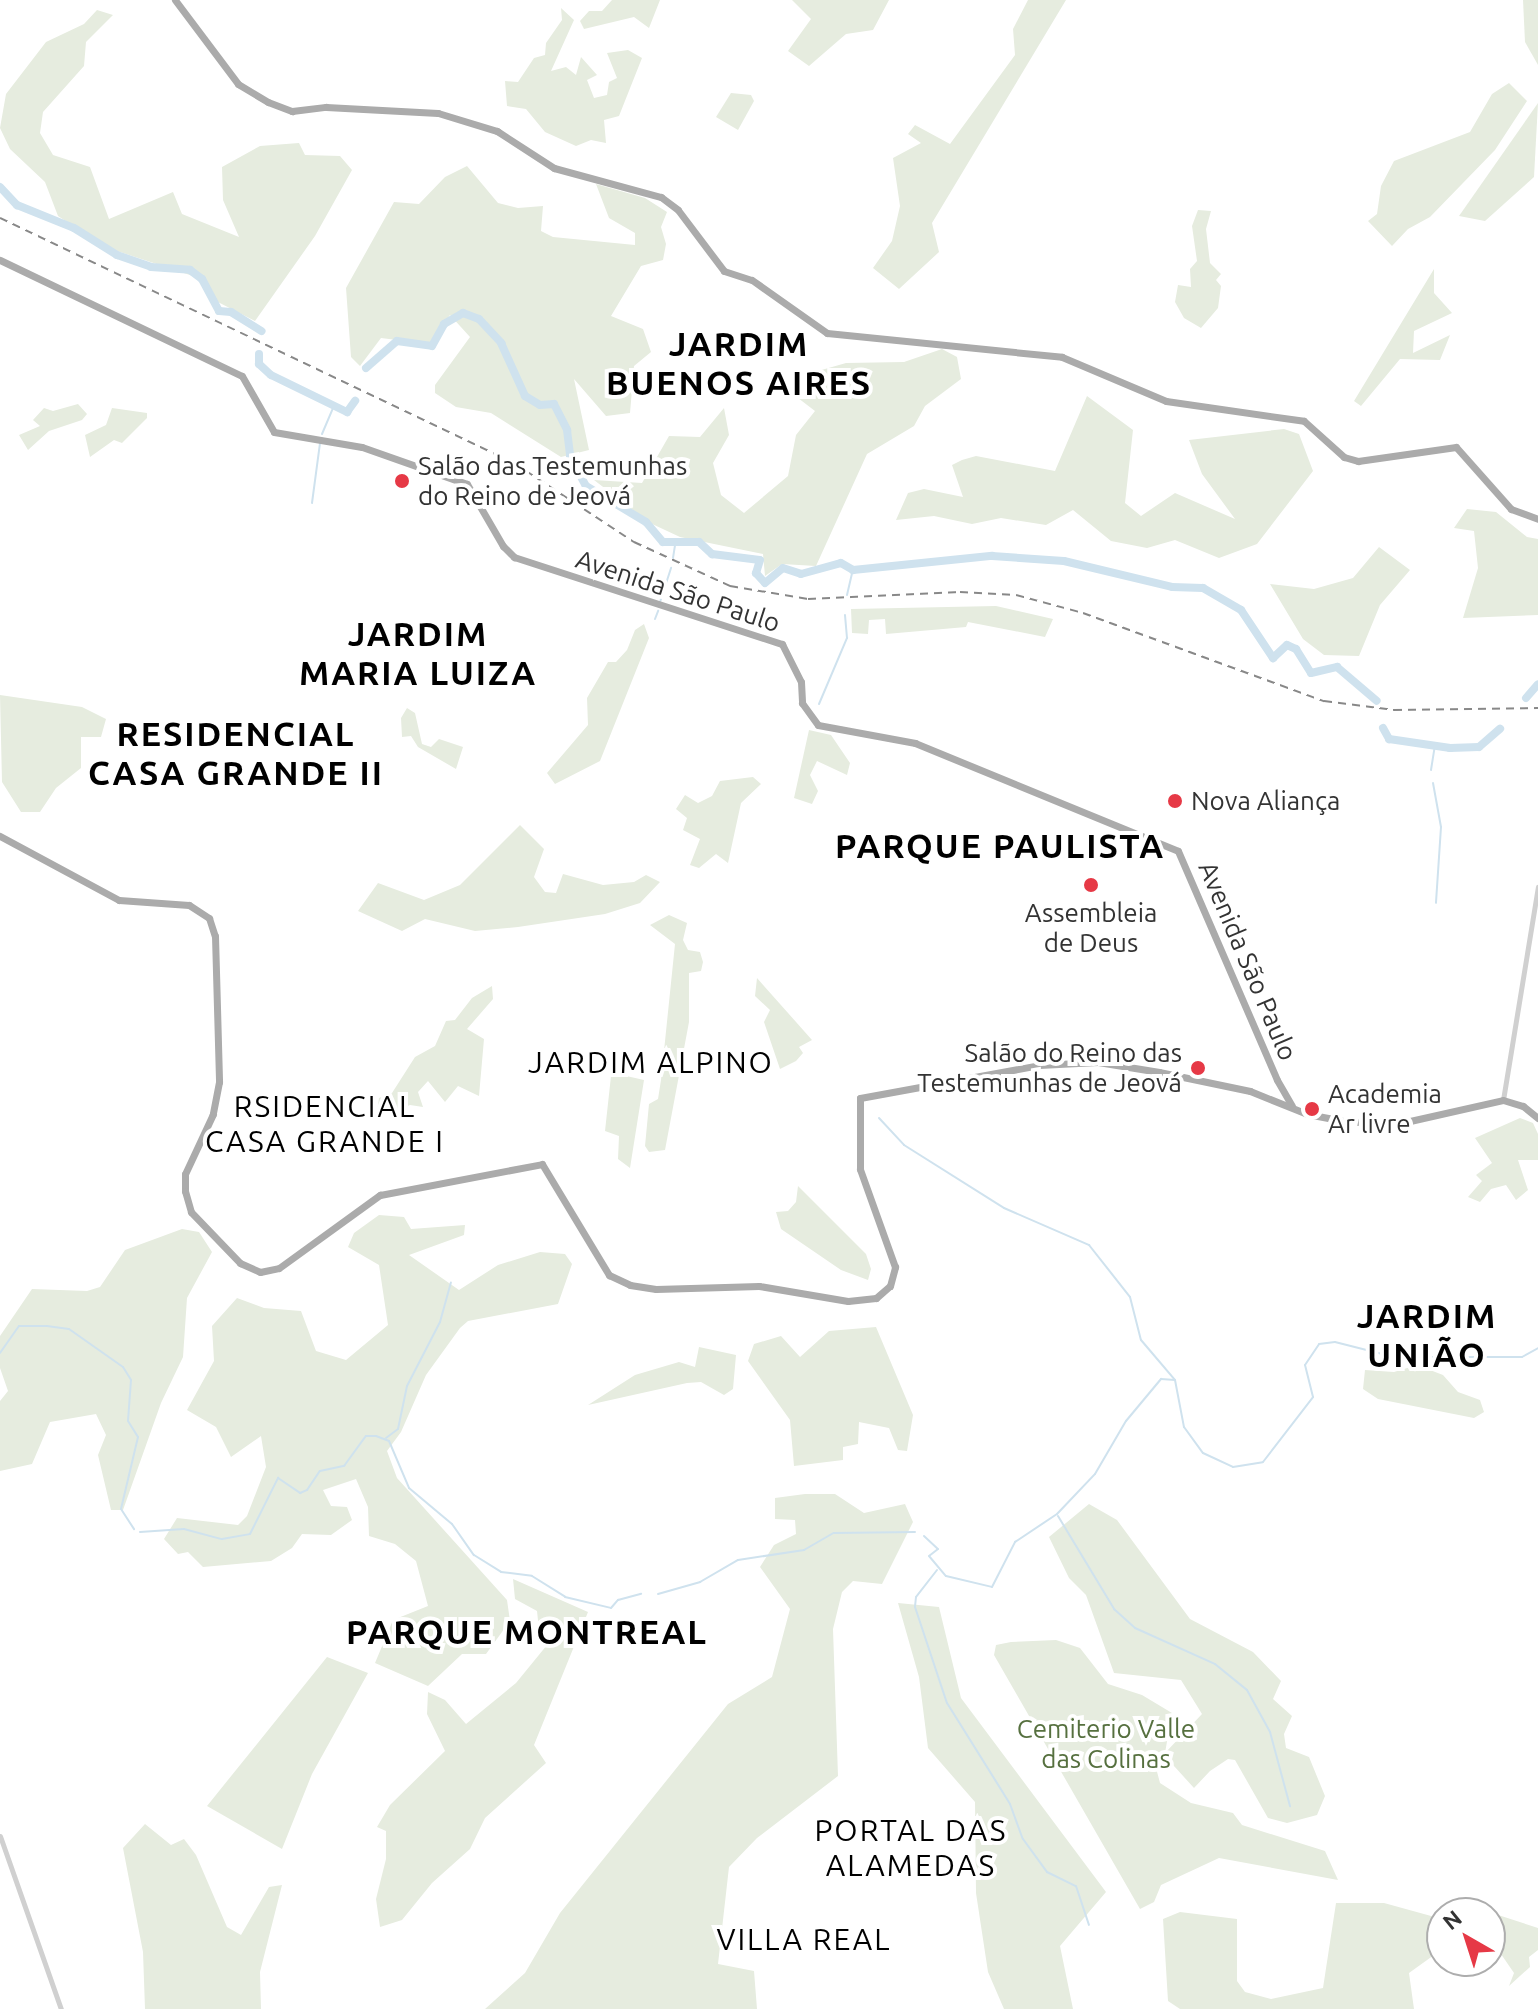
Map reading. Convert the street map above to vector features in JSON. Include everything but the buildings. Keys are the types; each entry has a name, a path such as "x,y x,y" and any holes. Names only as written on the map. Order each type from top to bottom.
{"main road":[{"path":"175,0 238,84 281,108 415,109 480,126 554,168 661,197 678,210 724,271 752,280 827,333 1062,357 1166,401 1304,421 1344,457 1358,461 1436,448 1461,449 1507,506 1538,519"},
{"name":"Avenida São Paulo","path":"0,260 242,376 274,432 362,447 467,484 514,557 782,644 801,682 802,703 818,725 866,729 915,743 1170,846 1192,874 1277,1080 1294,1108"},
{"path":"0,836 119,900 189,905 209,918 215,936 219,1082 213,1114 185,1174 185,1191 191,1212 247,1267 260,1272 279,1268 380,1195 542,1164 548,1167 563,1204 609,1275 630,1285 759,1286 864,1301 887,1289 895,1267 860,1169 859,1102 862,1097 1024,1066 1093,1062 1267,1096 1330,1120 1391,1124 1503,1100 1523,1106 1538,1118"},
{"path":"1267,1096 1277,1080"}],"street":[{"path":"1503,1100 1538,887"},
{"path":"0,1836 61,2009"}],"green space":[{"path":"612,0 660,0 649,28 634,17 584,29 580,21 589,11 602,11"},
{"path":"792,0 889,0 873,30 846,34 809,66 788,51 811,19"},
{"path":"1028,0 1066,0 932,223 939,252 899,289 873,268 892,241 900,206 893,158 921,143 908,134 915,125 950,144 1015,55 1013,29"},
{"path":"1523,0 1538,0 1538,65 1525,42"},
{"path":"561,8 574,20 551,71 566,67 576,75 581,57 597,75 587,80 594,98 607,95 609,82 617,78 607,53 628,50 642,58 619,116 604,120 606,143 591,140 576,146 545,132 526,109 507,106 505,81 518,82 534,58 545,55 546,43 562,20"},
{"path":"97,10 113,15 86,42 84,66 43,112 40,133 53,155 90,167 109,219 173,192 182,214 239,237 223,200 222,167 260,146 299,143 305,155 340,156 352,170 315,236 255,321 212,299 202,279 105,247 58,216 45,182 10,149 0,128 6,94 46,42 84,24"},
{"path":"1509,83 1527,101 1495,150 1430,217 1408,229 1392,246 1368,221 1377,214 1381,186 1394,161 1470,132 1492,94"},
{"path":"731,93 751,95 754,101 738,130 716,117"},
{"path":"1538,103 1534,177 1485,221 1459,216"},
{"path":"467,166 498,203 518,208 543,206 541,231 553,237 635,245 635,233 609,218 596,184 645,198 667,212 661,227 666,244 663,260 641,266 611,316 643,329 651,352 634,366 630,413 606,416 574,379 589,450 561,457 491,413 456,407 435,393 435,385 470,337 450,315 429,344 381,338 360,366 351,357 346,288 394,202 419,204 445,177"},
{"path":"1198,210 1211,211 1206,229 1210,263 1221,274 1216,280 1221,286 1218,308 1201,328 1184,318 1175,302 1178,285 1191,287 1190,269 1197,261 1192,226"},
{"path":"1434,269 1434,293 1452,313 1414,331 1413,353 1450,335 1440,360 1400,359 1361,406 1354,401"},
{"path":"942,349 957,357 961,379 925,406 914,426 867,454 816,566 782,564 765,576 763,554 680,537 650,523 594,480 642,483 669,436 700,437 724,408 729,435 713,463 721,495 744,513 788,476 796,435 815,411 798,398 804,375 846,363 904,362"},
{"path":"1087,396 1133,430 1125,503 1141,516 1175,493 1235,519 1202,474 1189,440 1284,429 1299,434 1313,471 1257,544 1219,558 1175,540 1147,548 1111,541 1073,510 1046,525 1001,518 972,524 934,516 896,520 908,493 924,489 963,497 952,465 962,460 976,456 1055,471"},
{"path":"78,404 87,414 82,420 49,431 28,450 19,435 40,426 33,420 44,408 53,411"},
{"path":"112,408 147,413 147,418 122,443 114,440 90,457 85,435 106,425"},
{"path":"1467,509 1496,512 1527,537 1538,539 1538,615 1463,618 1478,568 1474,531 1454,528"},
{"path":"1379,547 1410,570 1380,605 1359,656 1324,655 1303,639 1270,584 1314,589 1353,578"},
{"path":"996,606 1053,619 1045,637 968,622 966,627 886,634 885,619 869,620 868,634 852,633 851,609"},
{"path":"644,624 649,638 600,761 555,784 547,773 588,725 587,698 608,662 616,662 627,650 635,630"},
{"path":"0,695 82,707 106,719 101,737 81,737 81,768 56,788 40,812 21,812 2,782"},
{"path":"407,708 415,713 422,744 431,747 439,739 463,747 456,769 418,747 411,736 402,737 401,718"},
{"path":"809,730 831,735 850,763 847,775 817,761 810,775 818,791 812,804 794,798"},
{"path":"753,777 761,784 741,803 728,863 716,854 699,868 690,865 700,839 683,830 687,818 676,809 685,795 698,803 712,796 720,781"},
{"path":"520,825 544,849 534,877 545,892 556,893 563,874 603,885 634,882 646,875 660,882 640,903 605,914 518,927 475,931 425,919 402,931 358,911 378,883 424,900 460,885"},
{"path":"669,915 687,923 683,940 688,950 700,952 703,962 701,971 689,973 689,1022 665,1150 649,1152 645,1146 649,1104 658,1099 675,944 650,925"},
{"path":"757,978 812,1040 799,1047 803,1053 796,1061 780,1069 764,1022 770,1010 755,996"},
{"path":"492,986 493,999 467,1029 484,1039 479,1096 458,1086 445,1102 428,1081 418,1092 423,1107 410,1105 386,1115 377,1112 379,1098 392,1093 415,1057 435,1046 446,1021 455,1020 472,998"},
{"path":"611,1076 644,1080 630,1168 618,1159 619,1136 605,1131"},
{"path":"1520,1118 1533,1123 1538,1134 1538,1160 1518,1160 1528,1190 1516,1200 1506,1185 1491,1189 1480,1202 1468,1197 1482,1181 1476,1175 1492,1163 1475,1138"},
{"path":"798,1186 866,1254 871,1269 868,1280 841,1270 781,1229 776,1212 788,1211 796,1202"},
{"path":"379,1215 404,1217 411,1229 465,1225 464,1235 409,1255 459,1290 498,1265 540,1252 565,1254 572,1264 558,1304 468,1321 460,1328 426,1375 401,1432 387,1451 397,1478 507,1600 510,1621 486,1654 462,1654 428,1686 375,1663 393,1620 428,1606 416,1561 395,1544 369,1536 368,1507 356,1479 323,1490 331,1506 347,1507 352,1520 331,1535 302,1534 292,1548 271,1561 203,1567 188,1552 178,1554 164,1539 177,1518 238,1525 247,1516 266,1467 261,1436 231,1457 216,1427 187,1410 214,1361 212,1326 237,1298 264,1308 301,1311 316,1351 346,1360 388,1325 379,1265 348,1247 354,1233"},
{"path":"182,1229 199,1232 212,1252 187,1298 183,1357 161,1403 123,1510 111,1510 98,1455 106,1435 96,1414 50,1422 32,1464 0,1471 0,1401 8,1391 0,1368 0,1336 32,1289 87,1291 100,1287 125,1250"},
{"path":"876,1327 913,1415 907,1451 898,1450 889,1428 859,1422 858,1444 843,1447 843,1460 794,1466 790,1420 748,1361 754,1344 781,1336 800,1357 829,1331"},
{"path":"699,1347 736,1355 733,1389 724,1395 701,1382 687,1383 588,1405 635,1375 679,1362 695,1367"},
{"path":"1417,1365 1443,1375 1458,1392 1480,1400 1484,1412 1474,1418 1378,1399 1363,1389 1365,1370 1394,1372"},
{"path":"835,1494 864,1513 905,1504 913,1522 882,1584 853,1581 842,1592 833,1629 838,1776 757,1838 729,1867 718,1964 754,1971 757,2009 485,2009 525,1973 560,1913 728,1704 772,1677 790,1609 760,1567 774,1545 796,1534 795,1520 775,1519 775,1498"},
{"name":"Cemiterio Valle das Colinas","path":"1089,1504 1117,1520 1190,1619 1253,1652 1281,1681 1273,1699 1292,1716 1284,1734 1286,1748 1309,1757 1325,1796 1317,1815 1287,1823 1268,1818 1235,1760 1228,1759 1210,1771 1194,1788 1164,1755 1165,1760 1155,1764 1160,1783 1191,1803 1233,1813 1242,1825 1325,1851 1338,1880 1219,1858 1161,1885 1154,1902 1140,1909 994,1655 996,1645 1011,1642 1056,1640 1080,1648 1108,1684 1142,1695 1172,1713 1165,1753 1202,1714 1181,1680 1114,1673 1086,1595 1069,1578 1049,1537"},
{"path":"513,1579 588,1612 534,1745 546,1763 485,1818 470,1849 432,1883 402,1920 380,1927 376,1899 386,1859 386,1831 377,1827 390,1805 445,1751 427,1714 428,1692 445,1700 466,1724 516,1683 556,1634 549,1626 539,1630 537,1611 515,1599"},
{"path":"898,1603 939,1607 961,1698 1106,1892 1060,1946 1073,2009 1004,2009 988,1972 976,1893 975,1802 928,1748 919,1677"},
{"path":"327,1657 368,1673 312,1774 282,1849 207,1806"},
{"path":"145,1824 171,1845 184,1839 196,1855 227,1927 241,1935 269,1887 282,1885 260,1972 261,2009 145,2009 143,1952 123,1848"},
{"path":"1336,1903 1384,1903 1426,1915 1426,1961 1409,1973 1414,2009 1180,2009 1168,2001 1163,1919 1180,1912 1237,1919 1237,1981 1245,1992 1271,1999 1323,1988"},
{"path":"1506,1918 1538,1928 1538,1950 1529,1957 1530,1967 1509,1986 1514,1973 1506,1961"}],"waterway":[{"path":"0,187 17,205 74,228 117,255 151,267 190,270 202,279 219,311 231,312 261,331"},
{"path":"366,368 397,341 432,346 444,324 463,313 479,319 501,343 525,396 540,405 554,404 567,430 570,456 586,486 646,522 663,542 699,542 712,554 760,560 756,573 765,583 783,568 801,574 841,563 853,570 992,556 1064,561 1172,587 1203,588 1241,610 1273,658 1287,645 1296,649 1311,673 1337,667 1377,701"},
{"path":"259,354 259,364 271,375 347,412 355,401"},
{"path":"322,434 334,406"},
{"path":"312,503 320,443"},
{"path":"673,558 675,545"},
{"path":"660,602 671,568"},
{"path":"847,595 853,570"},
{"path":"655,619 658,611"},
{"path":"819,704 847,638 845,615"},
{"path":"1526,698 1538,684"},
{"path":"1383,728 1389,739 1450,748 1479,747 1500,729"},
{"path":"1431,770 1435,746"},
{"path":"1433,783 1441,827 1436,903"},
{"path":"879,1118 904,1145 1004,1208 1089,1245 1130,1297 1141,1340 1175,1380"},
{"path":"386,1438 398,1429 407,1386 440,1322 451,1282"},
{"path":"0,1353 19,1326 47,1326 69,1329 123,1367 131,1380 128,1421 138,1437 121,1509 134,1529"},
{"path":"924,1536 938,1549 929,1556 946,1576 992,1587 1015,1542 1057,1514 1095,1474 1126,1421 1161,1379 1175,1380 1184,1427 1203,1453 1233,1467 1263,1462 1313,1397 1305,1365 1319,1344 1335,1342 1394,1357 1522,1357 1538,1348"},
{"path":"140,1532 184,1529 222,1539 250,1534 278,1478 300,1493 307,1490 320,1471 344,1466 366,1436 376,1436 389,1441 409,1488 452,1524 474,1555 501,1572 532,1576 565,1597 611,1608 618,1600 641,1594"},
{"path":"1058,1516 1114,1609 1135,1628 1215,1664 1247,1690 1270,1732 1290,1806"},
{"path":"658,1594 700,1582 738,1560 804,1550 834,1533 915,1532"},
{"path":"937,1570 916,1597 915,1607 947,1703 1010,1804 1023,1839 1047,1872 1076,1886 1089,1925"}],"railway":[{"path":"0,218 514,463 634,542 730,586 808,599 960,592 1016,595 1083,613 1324,701 1394,710 1538,708"}],"place":[{"name":"Salão das Testemunhas do Reino de Jeová","path":"402,481"},
{"name":"Nova Aliança","path":"1175,801"},
{"name":"Assembleia de Deus","path":"1091,885"},
{"name":"Salão do Reino das Testemunhas de Jeová","path":"1198,1068"},
{"name":"Academia Ar livre","path":"1312,1109"}],"district":[{"name":"JARDIM BUENOS AIRES","path":"739,362"},
{"name":"JARDIM MARIA LUIZA","path":"418,652"},
{"name":"RESIDENCIAL CASA GRANDE II","path":"236,752"},
{"name":"PARQUE PAULISTA","path":"1000,846"},
{"name":"JARDIM ALPINO","path":"651,1062"},
{"name":"RSIDENCIAL CASA GRANDE I","path":"325,1123"},
{"name":"JARDIM UNIÃO","path":"1427,1334"},
{"name":"PARQUE MONTREAL","path":"527,1632"},
{"name":"PORTAL DAS ALAMEDAS","path":"911,1847"},
{"name":"VILLA REAL","path":"804,1939"}]}
